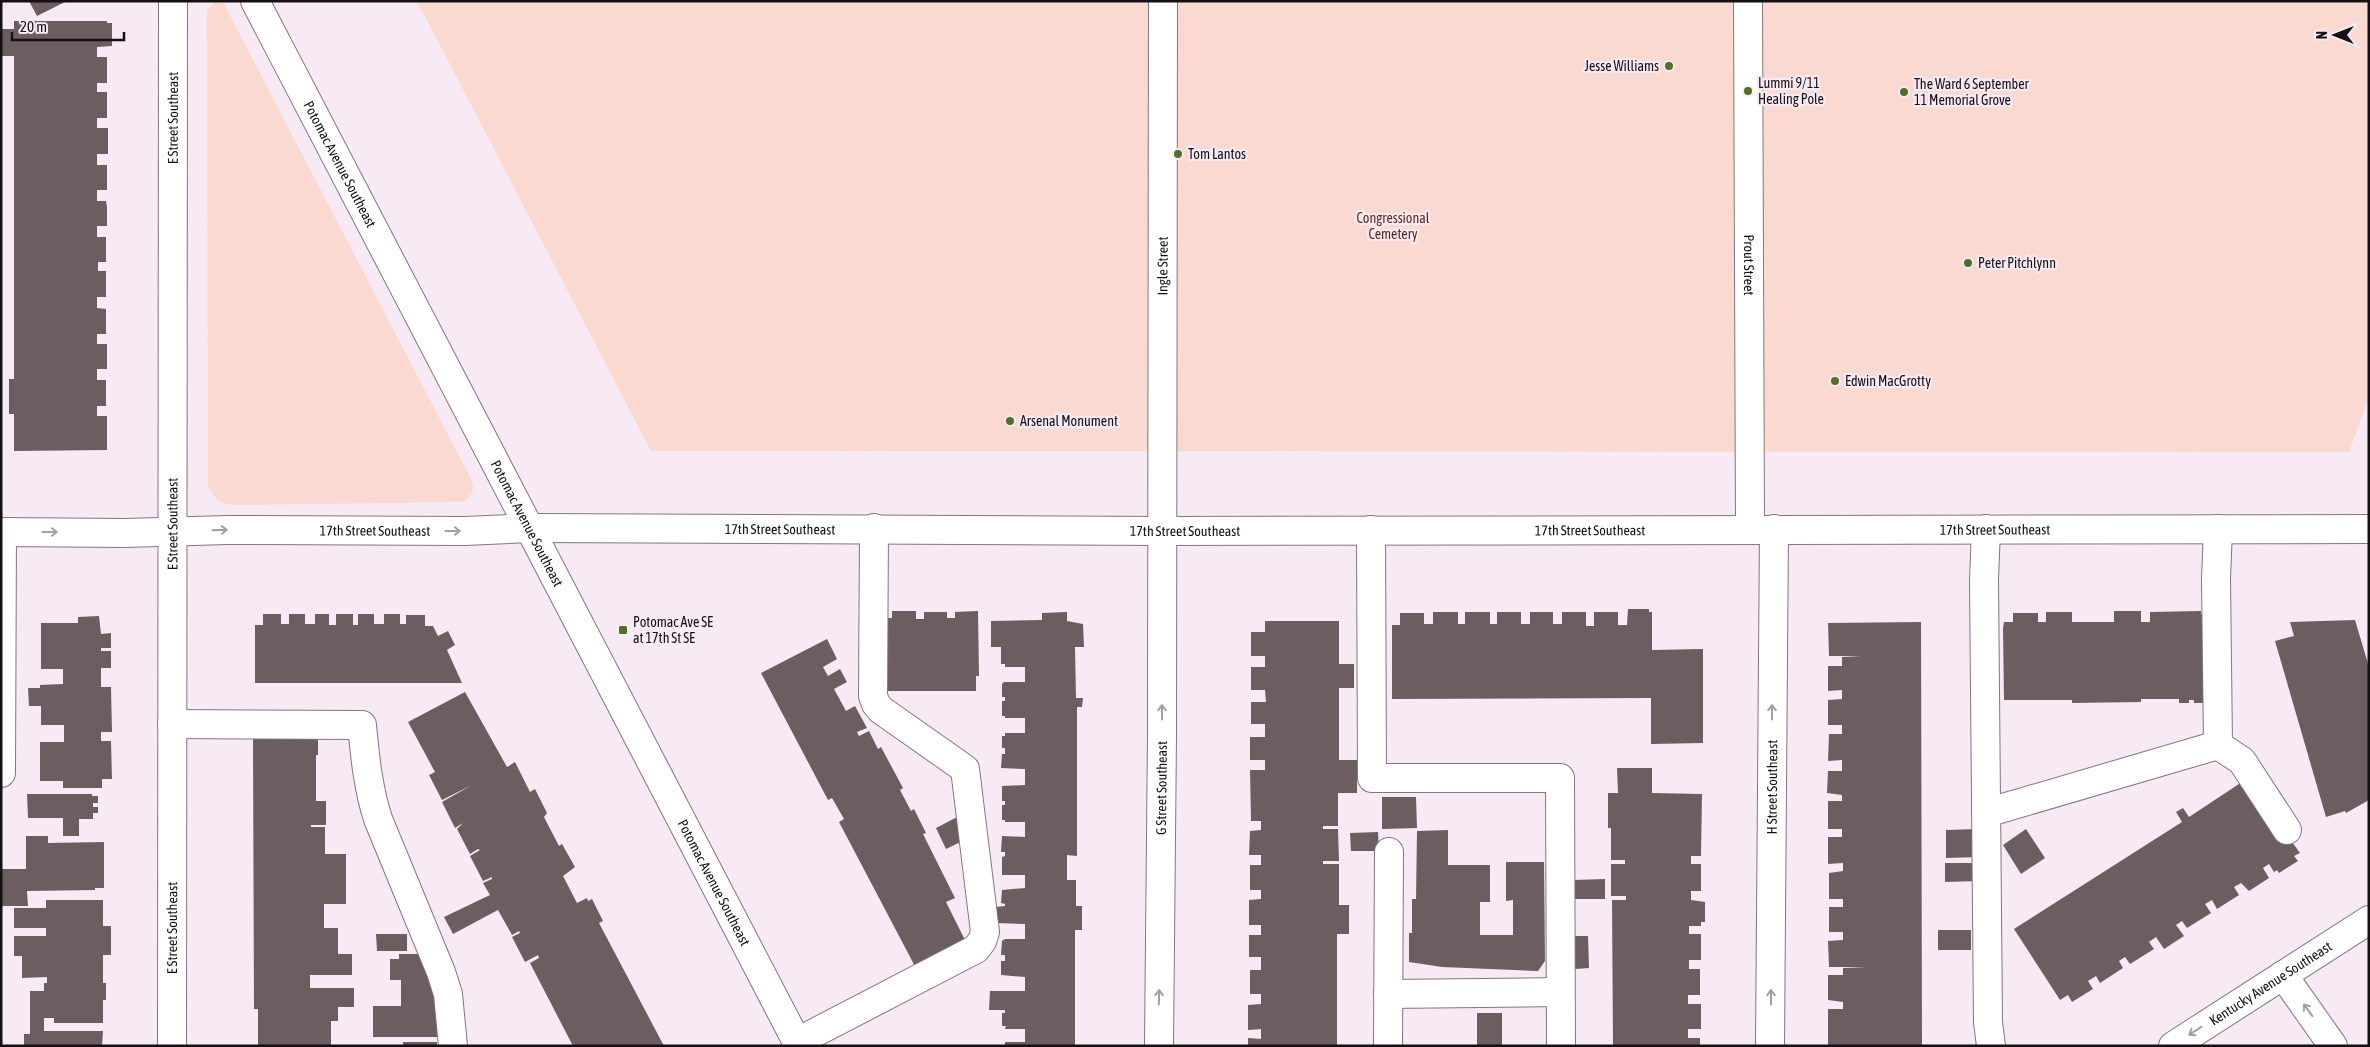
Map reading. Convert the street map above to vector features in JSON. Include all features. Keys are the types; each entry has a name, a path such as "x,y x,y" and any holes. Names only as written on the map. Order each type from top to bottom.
{"street":[{"name":"E Street Southeast","path":"172,1046 173,1"},
{"name":"Potomac Avenue Southeast","path":"255,1 798,1044"},
{"name":"Ingle Street","path":"1161,531 1163,1"},
{"name":"Prout Street","path":"1748,1 1762,529"},
{"name":"17th Street Southeast","path":"2,532 172,532 227,530 465,531 530,528 874,528 1161,531 2369,529"},
{"path":"798,1044 976,948 982,941 985,932 965,769 881,710 873,696 874,528"},
{"name":"H Street Southeast","path":"1762,529 1770,1046"},
{"path":"1986,529 1984,580 1988,1022 1991,1046"},
{"path":"2218,529 2216,589 2218,745"},
{"path":"1371,530 1372,778 1560,778 1561,1046"},
{"name":"G Street Southeast","path":"1159,1046 1161,531"},
{"path":"1,773 2,532"},
{"path":"172,724 362,725 366,773 371,797 378,819 441,972 448,994 453,1046"},
{"path":"1986,813 2218,745 2242,760 2287,830"},
{"path":"1388,1046 1389,852"},
{"name":"Kentucky Avenue Southeast","path":"2173,1046 2369,920"},
{"path":"2283,975 2334,1046"},
{"path":"1388,994 1560,992"}],"green space":[{"name":"Congressional Cemetery","path":"417,1 2369,1 2369,397 2349,452 651,451"},
{"path":"215,2 224,4 470,477 473,485 472,491 463,502 232,505 217,499 208,486 207,10"}],"building":[{"path":"29,1 67,1 37,16"},
{"path":"14,21 107,21 107,23 112,23 112,46 97,47 97,57 107,57 107,83 97,83 97,92 107,92 107,118 97,118 97,128 108,128 108,154 97,154 97,165 107,165 107,190 97,190 97,201 106,201 107,226 97,226 97,237 106,237 106,262 98,262 98,271 106,271 106,297 97,297 97,308 106,309 106,334 97,334 97,344 107,344 107,369 97,369 97,380 106,380 106,406 97,406 97,416 107,416 107,450 14,451 14,414 9,414 9,379 14,379 14,56 2,56 2,29 14,29"},
{"path":"1628,609 1649,609 1649,612 1652,612 1652,650 1703,649 1703,743 1651,744 1651,698 1392,699 1392,625 1400,625 1400,613 1424,613 1424,624 1433,624 1433,612 1458,612 1458,624 1465,624 1465,612 1490,612 1490,624 1497,624 1497,612 1521,612 1521,624 1530,624 1530,612 1553,612 1553,624 1562,624 1562,612 1586,612 1586,626 1594,626 1594,612 1618,612 1618,625 1627,625"},
{"path":"892,611 916,611 916,619 924,619 924,612 947,612 947,618 955,618 955,612 978,611 979,676 976,676 976,691 886,691 884,618 892,618"},
{"path":"2114,611 2141,611 2141,622 2150,622 2150,612 2201,611 2201,614 2206,614 2206,703 2194,703 2194,700 2189,700 2189,703 2179,703 2179,699 2141,699 2141,702 2072,703 2072,700 2004,700 2003,628 2004,622 2013,622 2013,613 2038,613 2038,622 2046,622 2046,612 2072,612 2072,622 2114,622"},
{"path":"1067,612 1067,621 1083,624 1084,647 1075,647 1076,698 1083,698 1082,707 1077,707 1077,856 1067,855 1067,880 1076,880 1076,906 1082,906 1082,930 1075,930 1075,1046 1005,1046 1005,1042 1025,1042 1025,1029 1005,1029 1006,1026 1002,1026 1002,1013 1005,1013 1005,1010 989,1010 990,991 1025,991 1025,977 1001,975 1001,961 1005,961 1005,955 1001,955 1002,941 1005,939 1025,939 1025,924 996,923 996,907 1005,906 1005,904 1001,903 1002,890 1025,888 1025,875 1002,875 1002,857 1005,856 1005,852 1001,852 1002,836 1025,837 1025,822 1005,822 1005,820 1002,820 1002,805 1005,805 1005,801 1002,801 1002,786 1025,785 1025,769 1001,768 1002,754 1005,754 1005,748 1002,748 1002,736 1005,736 1005,733 1025,733 1025,718 1005,718 1005,716 1002,716 1002,701 1005,701 1005,697 1002,697 1002,684 1004,682 1025,682 1025,667 1005,667 1005,664 1001,664 1001,647 991,647 991,621 1042,620 1042,613"},
{"path":"263,614 281,614 281,624 289,624 289,614 305,614 305,624 315,624 315,614 329,614 329,625 336,625 336,614 353,614 353,625 358,625 358,614 374,614 374,624 384,624 384,614 400,614 400,624 406,624 406,615 425,615 425,626 433,626 438,636 448,631 455,645 447,650 462,683 255,683 255,625 263,625"},
{"path":"99,616 101,634 111,633 111,648 101,648 101,651 111,651 111,668 101,668 101,687 111,687 112,732 101,732 101,741 111,741 112,779 102,779 102,788 63,788 63,781 40,781 40,742 64,742 64,725 41,725 41,706 29,706 28,688 40,688 40,685 63,684 63,669 41,669 41,623 78,623 78,617"},
{"path":"2355,620 2369,667 2369,800 2346,813 2345,811 2326,817 2275,641 2294,636 2290,622"},
{"path":"1265,621 1339,621 1339,664 1354,664 1354,688 1339,688 1339,760 1357,760 1357,793 1338,793 1338,826 1323,826 1323,829 1338,829 1339,861 1323,861 1323,864 1339,864 1339,905 1349,905 1349,934 1337,934 1337,1046 1248,1046 1248,1038 1261,1039 1261,1029 1248,1030 1248,1005 1261,1004 1261,994 1250,994 1250,970 1261,970 1261,957 1249,957 1249,935 1261,935 1261,925 1249,925 1249,900 1261,899 1261,890 1250,890 1250,865 1261,865 1261,855 1249,855 1250,831 1261,830 1261,821 1251,821 1250,770 1265,770 1265,760 1250,760 1250,737 1265,737 1265,724 1251,724 1251,702 1266,702 1265,690 1251,690 1251,667 1265,667 1265,656 1251,656 1251,632 1265,632"},
{"path":"1921,622 1922,1046 1828,1046 1828,1009 1843,1009 1843,1002 1828,1000 1828,975 1843,975 1843,968 1867,967 1829,967 1828,941 1843,940 1843,932 1829,932 1829,907 1843,907 1843,899 1829,899 1829,873 1843,871 1843,863 1828,864 1828,837 1842,837 1842,829 1828,829 1828,801 1842,801 1842,795 1827,793 1828,771 1842,771 1842,760 1828,761 1829,734 1842,734 1842,725 1828,725 1828,700 1842,699 1842,690 1828,691 1828,666 1842,666 1842,657 1862,656 1829,656 1828,623"},
{"path":"827,639 837,659 823,667 828,676 840,669 847,682 834,689 846,711 855,706 867,728 857,732 859,736 869,731 878,749 881,747 903,788 900,790 911,811 914,809 926,833 923,834 955,898 946,902 968,946 918,972 839,822 844,819 832,798 828,800 761,673"},
{"path":"465,692 507,767 515,762 530,792 535,789 547,813 544,817 559,846 562,844 575,867 563,876 577,903 587,898 588,901 592,899 603,921 599,923 664,1046 573,1046 530,963 539,958 538,955 525,962 512,937 520,933 519,931 512,935 498,910 453,934 444,917 490,895 483,883 492,879 492,877 483,881 470,856 480,850 478,849 470,854 457,829 463,823 455,828 442,802 472,785 442,800 429,775 435,772 408,722"},
{"path":"253,738 318,738 316,801 326,801 326,825 311,825 311,827 325,827 325,854 346,854 346,904 324,904 324,928 338,928 338,954 352,954 352,975 310,975 310,988 354,988 354,1007 338,1007 338,1021 331,1021 331,1046 258,1046 258,1009 254,1009"},
{"path":"1617,768 1652,768 1652,793 1702,794 1701,856 1691,856 1691,864 1701,864 1701,891 1691,891 1691,900 1705,902 1705,922 1701,922 1701,926 1689,926 1689,934 1701,934 1701,960 1689,960 1689,969 1700,969 1700,995 1688,995 1688,1004 1701,1004 1701,1029 1688,1029 1688,1038 1700,1038 1700,1046 1613,1046 1612,900 1626,900 1626,896 1611,896 1611,864 1625,864 1625,860 1611,860 1611,828 1608,828 1608,793 1618,793"},
{"path":"2245,780 2256,793 2289,844 2292,842 2300,853 2294,856 2298,861 2279,873 2277,870 2274,872 2269,864 2263,868 2269,878 2249,891 2241,883 2234,887 2239,895 2217,909 2212,900 2205,904 2211,913 2187,928 2182,921 2176,925 2184,936 2164,949 2156,937 2149,942 2154,949 2130,964 2125,957 2119,961 2123,968 2100,983 2096,976 2088,981 2093,989 2072,1002 2068,995 2060,1000 2014,929 2182,822 2176,812 2183,808 2189,817"},
{"path":"27,794 92,794 92,796 98,796 98,803 93,803 93,807 98,807 98,813 93,813 93,819 79,819 79,836 63,836 63,818 28,818"},
{"path":"1382,797 1416,797 1417,828 1382,829"},
{"path":"965,813 967,839 946,849 936,828"},
{"path":"1978,829 1979,857 1946,858 1946,830"},
{"path":"2026,829 2045,858 2021,874 2003,845"},
{"path":"1448,830 1448,865 1490,865 1490,902 1480,902 1480,935 1513,935 1513,900 1506,901 1506,862 1544,862 1545,961 1538,971 1442,967 1409,962 1409,933 1412,933 1412,899 1416,899 1417,831"},
{"path":"1378,832 1379,851 1351,851 1350,833"},
{"path":"26,836 48,836 48,843 104,842 104,888 95,888 95,890 27,891 28,906 1,906 1,869 26,869"},
{"path":"1945,863 1978,863 1978,881 1945,882"},
{"path":"1605,879 1605,899 1573,899 1573,880"},
{"path":"46,900 103,900 103,926 111,926 111,955 103,955 103,983 106,983 106,1000 103,1000 103,1023 54,1023 54,1018 44,1018 44,1031 103,1031 102,1046 24,1046 24,1034 30,1034 30,991 44,991 44,983 47,983 47,977 22,978 22,956 14,956 14,936 46,936 46,928 14,928 14,908 46,908"},
{"path":"1938,930 1971,930 1971,950 1938,950"},
{"path":"376,934 407,934 407,951 377,951"},
{"path":"1573,936 1588,936 1589,968 1575,969"},
{"path":"399,954 428,954 445,1037 373,1037 373,1006 401,1006 401,980 390,980 390,959 399,959"},
{"path":"1477,1013 1502,1013 1502,1046 1477,1046"},
{"path":"403,1042 437,1042 437,1046 403,1046"}],"place":[{"name":"Jesse Williams","path":"1669,66"},
{"name":"Lummi 9/11 Healing Pole","path":"1748,91"},
{"name":"The Ward 6 September 11 Memorial Grove","path":"1904,92"},
{"name":"Tom Lantos","path":"1178,154"},
{"name":"Peter Pitchlynn","path":"1968,263"},
{"name":"Edwin MacGrotty","path":"1835,381"},
{"name":"Arsenal Monument","path":"1010,421"},
{"name":"Potomac Ave SE at 17th St SE","path":"623,630"}]}
